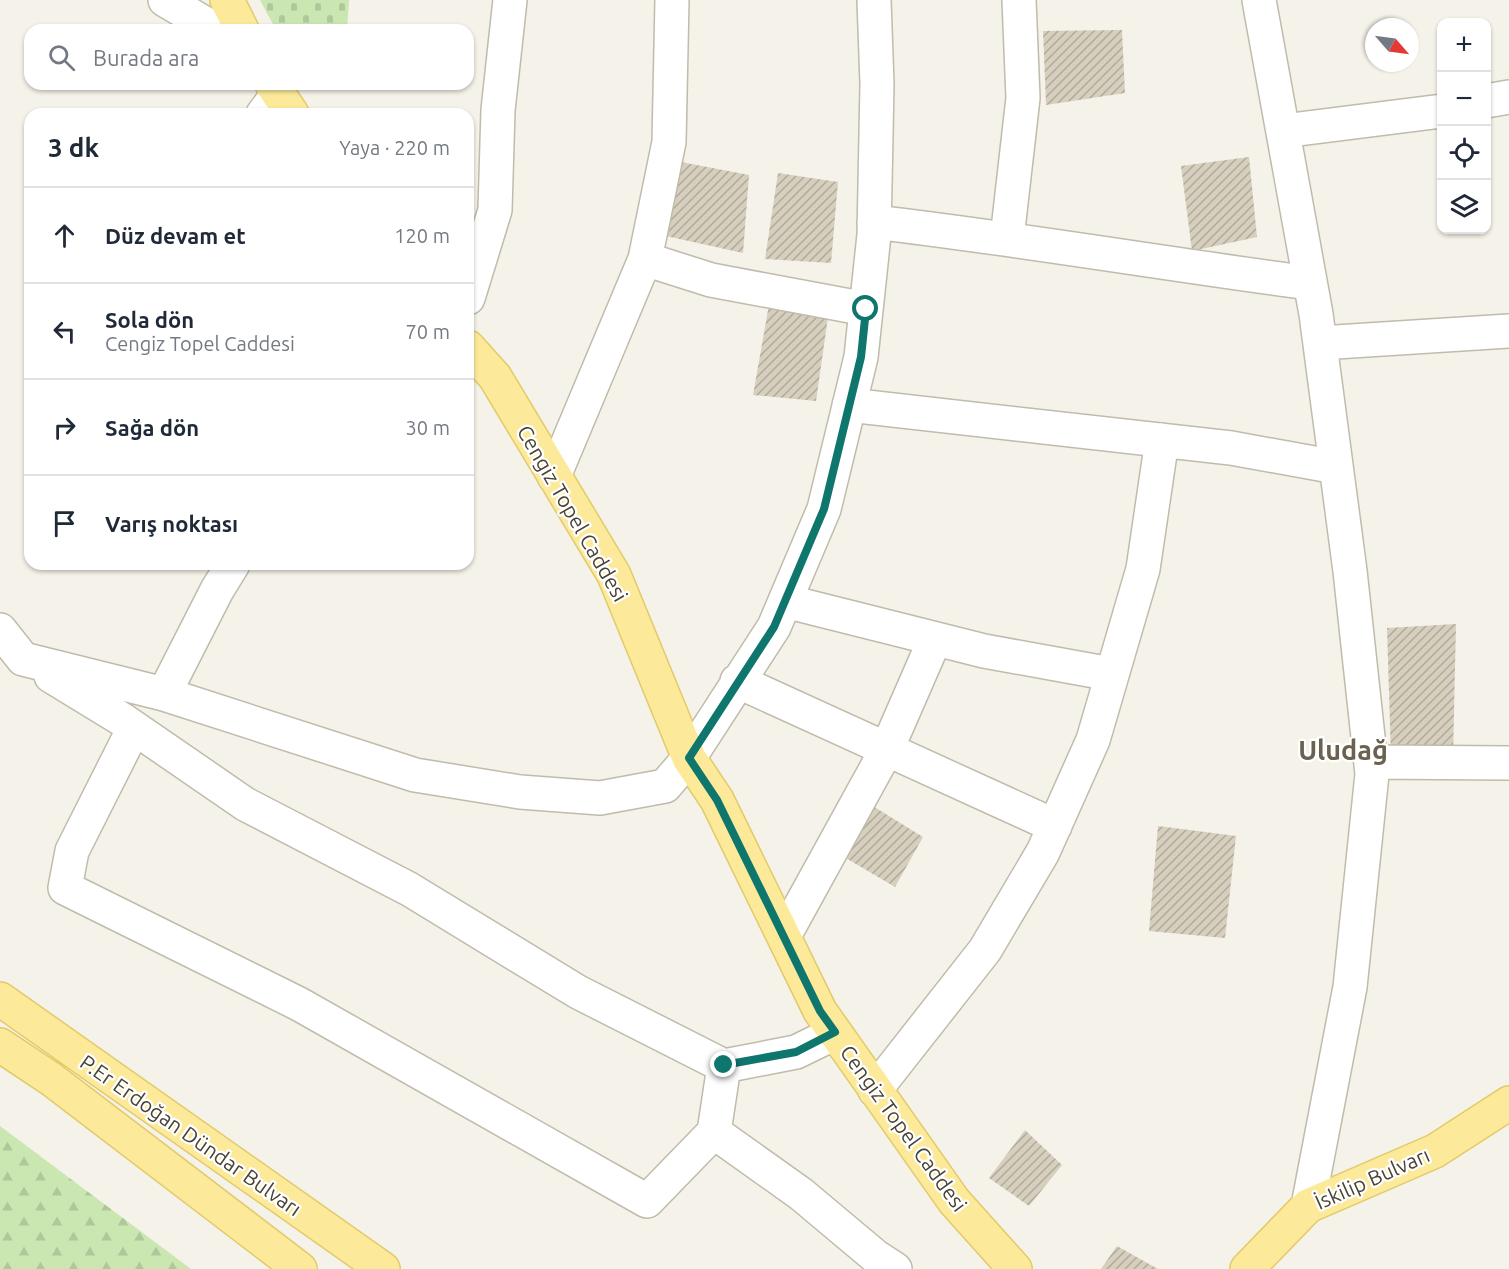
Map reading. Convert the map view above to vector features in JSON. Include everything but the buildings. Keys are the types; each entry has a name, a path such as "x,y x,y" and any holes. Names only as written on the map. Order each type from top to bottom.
{"main road":[{"path":"227,0 239,24"},
{"name":"Cengiz Topel Caddesi","path":"474,354 495,377 614,575 689,758 717,800 820,1011 954,1201 1015,1269"},
{"name":"P.Er Erdoğan Dündar Bulvarı","path":"0,999 383,1269"},
{"name":"P.Er Erdoğan Dündar Bulvarı","path":"0,1045 51,1079 300,1269"},
{"name":"İskilip Bulvarı","path":"1247,1269 1308,1206 1436,1151 1509,1103"}],"street":[{"path":"165,0 206,24"},
{"path":"474,278 495,210 498,110 510,0"},
{"path":"554,476 645,259 669,142 672,0"},
{"path":"23,659 164,694 415,775 520,792 600,798 665,786 689,758 774,627 824,509 861,357 866,309 874,222 877,84 874,0"},
{"path":"1007,237 1023,98 1019,0"},
{"path":"1263,0 1320,343 1372,774 1350,987 1308,1206"},
{"path":"1491,100 1509,97"},
{"path":"1283,131 1437,112"},
{"path":"874,222 1007,237 1174,266 1310,283"},
{"path":"645,259 711,280 866,309"},
{"path":"1320,343 1509,331"},
{"path":"849,405 1231,448 1336,467"},
{"path":"875,1090 985,950 1043,852 1093,740 1143,569 1162,440"},
{"path":"164,694 229,570"},
{"path":"785,601 984,651 1111,674"},
{"path":"0,630 23,659 134,728 245,804 408,890 578,992 724,1065 796,1052 835,1032"},
{"path":"784,936 888,749 935,639"},
{"path":"737,681 1054,826"},
{"path":"134,728 72,851 65,888 299,1005 648,1201 714,1132 724,1065"},
{"path":"1371,762 1509,763"},
{"path":"714,1132 801,1194 875,1256 895,1269"}],"green space":[{"path":"260,0 349,0 347,24 273,24"},
{"path":"0,1126 191,1269 0,1269"}],"district":[{"name":"Uludağ","path":"1343,750"}],"route":[{"path":"724,1065 796,1052 835,1032 820,1011 717,800 689,758 774,627 824,509 861,357 866,309"}]}
